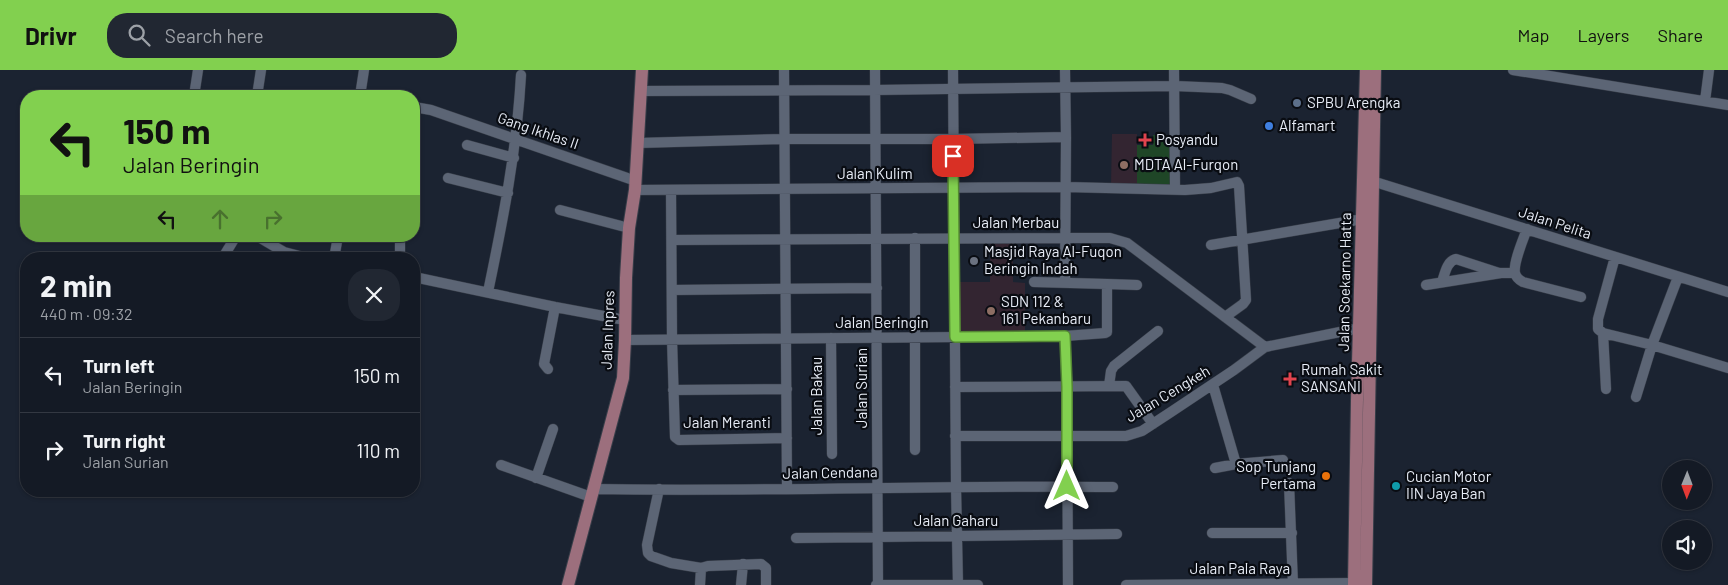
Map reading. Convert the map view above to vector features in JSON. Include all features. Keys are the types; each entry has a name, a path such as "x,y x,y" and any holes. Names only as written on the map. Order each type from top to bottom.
{"main road":[{"name":"Jalan Inpres","path":"568,585 623,378 629,228 636,185 642,70"},
{"name":"Jalan Soekarno Hatta","path":"1364,379 1360,328 1366,70"},
{"name":"Jalan Soekarno Hatta","path":"1358,584 1375,70"}],"street":[{"path":"195,90 198,70"},
{"path":"258,90 261,70"},
{"path":"361,90 364,70"},
{"path":"784,70 787,488"},
{"name":"Jalan Surian","path":"875,70 877,585"},
{"path":"953,70 955,436 958,585"},
{"path":"1065,70 1066,283"},
{"path":"1174,70 1175,189"},
{"path":"1512,70 1728,105"},
{"path":"1705,101 1709,70"},
{"path":"488,292 514,158 521,75"},
{"path":"641,91 1174,86 1222,88 1251,99"},
{"name":"Gang Ikhlas II","path":"420,108 516,139 636,185"},
{"path":"638,143 784,139 875,140 1066,137"},
{"path":"467,145 514,158"},
{"path":"448,178 508,193"},
{"name":"Jalan Kulim","path":"636,185 671,190 1175,189 1211,188 1238,182 1243,239"},
{"name":"Jalan Pelita","path":"1372,182 1728,292"},
{"name":"Jalan Meranti","path":"671,190 673,390 674,431 676,439 787,438"},
{"path":"560,210 629,228"},
{"path":"1211,246 1243,239 1363,220"},
{"path":"1527,229 1515,267 1518,279 1580,297"},
{"name":"Jalan Merbau","path":"672,240 876,238 1110,238 1122,240 1265,347"},
{"path":"915,238 915,450"},
{"path":"1225,317 1246,300 1243,239"},
{"path":"267,242 284,252"},
{"path":"1615,257 1598,319 1598,328 1603,333 1652,344 1728,368"},
{"path":"1442,282 1449,264 1456,259 1501,273"},
{"path":"1426,285 1501,273 1515,273"},
{"path":"1636,397 1652,344 1678,277"},
{"path":"420,278 625,320"},
{"path":"1034,282 1137,285"},
{"name":"Jalan Beringin","path":"625,340 1065,336 1105,333 1107,332 1107,284"},
{"path":"672,290 877,288"},
{"path":"548,369 544,364 555,307"},
{"path":"1265,347 1360,328"},
{"path":"1109,386 1111,371 1114,366 1158,331"},
{"path":"1603,333 1606,389"},
{"path":"1065,336 1068,585"},
{"name":"Jalan Bakau","path":"831,338 832,454"},
{"name":"Jalan Cengkeh","path":"955,436 1126,436 1134,434 1153,424 1213,385 1265,347"},
{"path":"1213,385 1236,464"},
{"path":"955,387 1123,386 1128,388 1153,424"},
{"path":"673,390 787,389"},
{"path":"536,478 553,429"},
{"path":"1215,468 1236,464 1283,460"},
{"name":"Jalan Cendana","path":"501,465 536,478 593,493 659,489 956,486 1113,487"},
{"path":"1289,483 1293,584"},
{"path":"659,489 647,545 651,556 671,563 701,568 708,566 761,564 766,568 766,585"},
{"path":"1212,533 1292,533"},
{"name":"Jalan Gaharu","path":"796,538 1117,534"},
{"path":"741,585 743,564"},
{"path":"700,585 701,568"},
{"name":"Jalan Pala Raya","path":"1126,585 1358,584"},
{"path":"877,585 978,585"}],"shaded area":[{"name":"MDTA Al-Furqon","path":"1112,134 1137,134 1137,185 1111,185"},
{"name":"SDN 112 & 161 Pekanbaru","path":"990,240 1013,241 1013,282 1025,283 1025,333 957,334 958,282 990,282"}],"green space":[{"path":"1153,135 1172,135 1172,186 1137,185 1137,145 1153,145"}],"place":[{"name":"SPBU Arengka","path":"1297,103"},
{"name":"Alfamart","path":"1269,126"},
{"name":"Posyandu","path":"1145,140"},
{"name":"MDTA Al-Furqon","path":"1124,165"},
{"name":"Masjid Raya Al-Fuqon Beringin Indah","path":"974,261"},
{"name":"SDN 112 & 161 Pekanbaru","path":"991,311"},
{"name":"Rumah Sakit SANSANI","path":"1290,379"},
{"name":"Sop Tunjang Pertama","path":"1326,476"},
{"name":"Cucian Motor IIN Jaya Ban","path":"1396,486"}],"route":[{"path":"953,156 955,337 1065,336 1067,486"}]}
